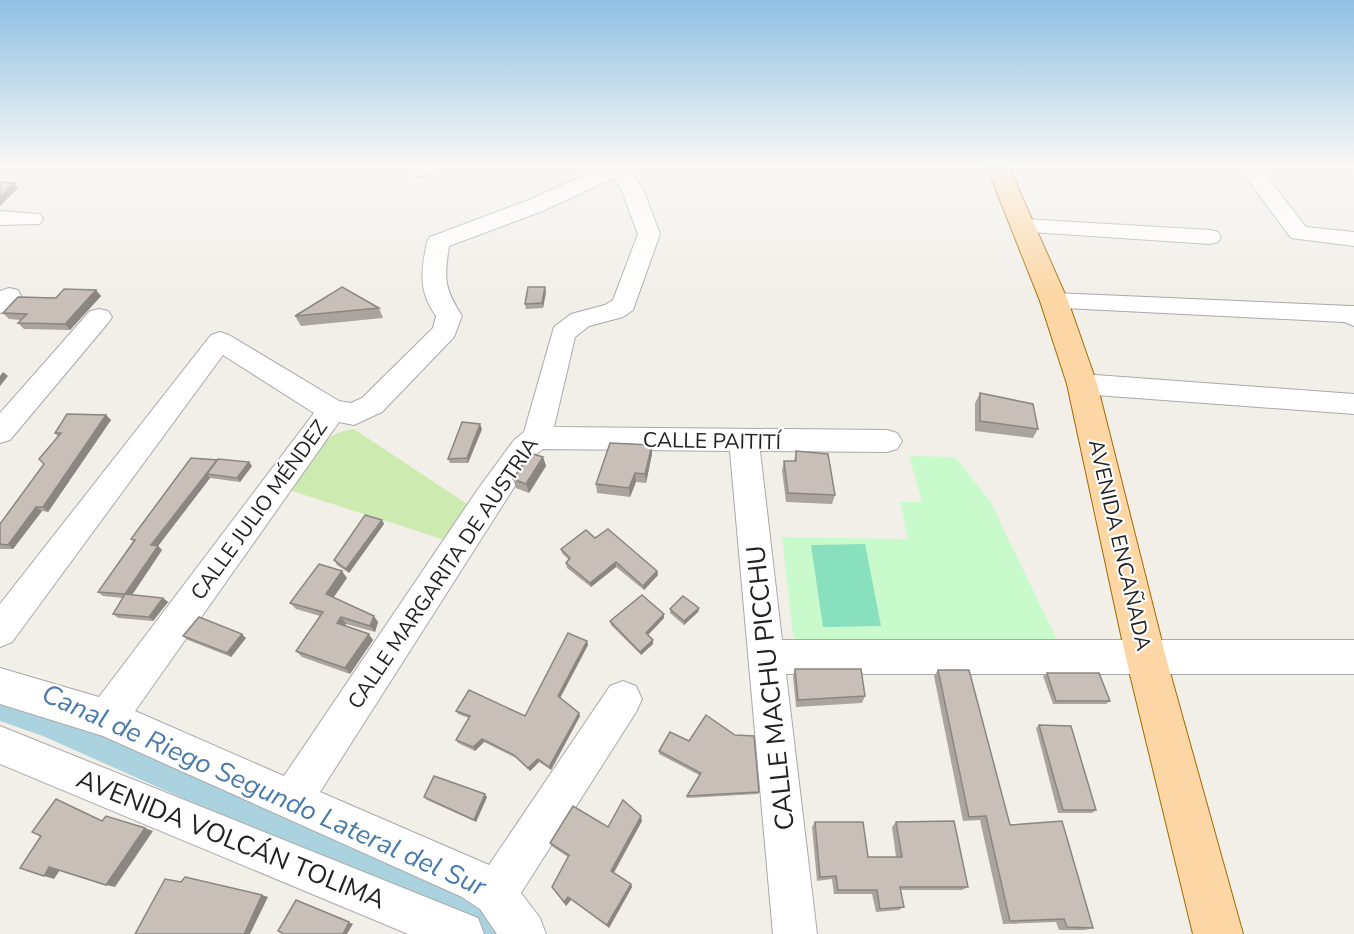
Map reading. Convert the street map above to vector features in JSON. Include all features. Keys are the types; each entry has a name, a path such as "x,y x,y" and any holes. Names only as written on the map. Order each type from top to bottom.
{"main road":[{"name":"AVENIDA ENCAÑADA","path":"1016,209 1054,301 1082,384 1146,658 1218,934"}],"street":[{"name":"CALLE JULIO MÉNDEZ","path":"107,718 332,410 354,414 372,405 445,331 449,316 436,300 432,283 438,242 527,209"},
{"name":"CALLE MARGARITA DE AUSTRIA","path":"292,799 489,498 524,448 537,438 562,333 580,320 614,311 624,304 648,234 639,209"},
{"path":"1280,209 1299,233 1354,238"},
{"path":"0,218 32,219"},
{"path":"1024,226 1210,237"},
{"path":"1054,301 1352,316"},
{"path":"0,432 99,317"},
{"path":"0,631 220,341 332,410"},
{"path":"1082,384 1354,404"},
{"name":"CALLE PAITITÍ","path":"537,438 744,442 887,441"},
{"name":"CALLE MACHU PICCHU","path":"744,442 795,934"},
{"path":"766,657 1354,657"},
{"path":"0,686 107,718 477,882 495,894 524,934"},
{"path":"495,894 622,699"},
{"name":"AVENIDA VOLCÁN TOLIMA","path":"0,745 462,934"}],"green space":[{"path":"354,429 470,506 448,541 289,490 323,442 342,431"},
{"path":"909,456 955,457 990,501 1060,646 807,647 793,636 782,537 908,539 900,502 922,502"},
{"path":"865,544 881,626 823,627 811,545"}],"building":[{"path":"342,287 379,308 295,316"},
{"path":"528,287 545,287 542,303 525,304"},
{"path":"64,289 96,290 65,324 18,323 27,314 3,313 18,297 56,298"},
{"path":"980,393 1033,404 1038,429 980,421"},
{"path":"67,414 106,415 43,507 36,507 8,545 0,544 0,524 44,464 39,459 61,433 55,433"},
{"path":"462,422 480,424 467,458 448,459"},
{"path":"610,443 652,445 645,474 635,473 629,488 596,484"},
{"path":"796,451 828,454 835,495 788,493 784,461 796,461"},
{"path":"530,453 543,457 526,484 513,479"},
{"path":"191,458 217,460 151,545 158,546 125,594 98,592 135,540 131,539"},
{"path":"218,459 249,462 237,478 207,474"},
{"path":"365,515 382,520 346,569 334,560"},
{"path":"608,529 657,571 643,586 616,562 590,583 566,563 570,558 561,549 586,530 595,538"},
{"path":"319,564 342,571 326,594 374,616 370,626 341,617 337,623 369,634 345,668 296,651 323,612 290,603"},
{"path":"125,594 163,598 149,617 113,614"},
{"path":"642,595 664,614 646,633 653,640 640,652 610,621"},
{"path":"683,596 699,608 684,621 670,609"},
{"path":"199,617 242,634 227,653 183,636"},
{"path":"568,633 587,641 558,696 579,713 549,767 538,759 528,768 514,755 482,739 473,747 456,740 470,716 456,711 469,690 525,716"},
{"path":"795,669 861,669 865,696 798,700"},
{"path":"938,670 969,670 1010,825 1062,821 1093,928 1067,927 1064,919 1010,921 986,816 969,817"},
{"path":"1047,673 1099,673 1110,701 1056,701"},
{"path":"706,715 735,735 754,736 759,792 687,796 701,773 659,751 670,732 689,741"},
{"path":"1039,725 1071,726 1096,810 1063,810"},
{"path":"434,776 485,794 474,820 424,797"},
{"path":"56,799 102,821 106,816 145,828 106,885 49,867 44,876 20,868 41,836 32,832"},
{"path":"623,800 641,816 611,871 631,884 607,925 568,897 564,902 552,887 569,855 550,843 573,806 608,827"},
{"path":"954,821 968,887 900,887 904,907 880,909 877,890 838,890 836,876 820,877 815,822 863,822 868,857 902,857 896,822"},
{"path":"185,877 262,895 244,934 135,934 165,879 181,882"},
{"path":"296,900 349,922 343,934 284,934 278,931"}],"waterway":[{"name":"Canal de Riego Segundo Lateral del Sur","path":"0,707 46,723 470,909 491,921 498,934"}]}
